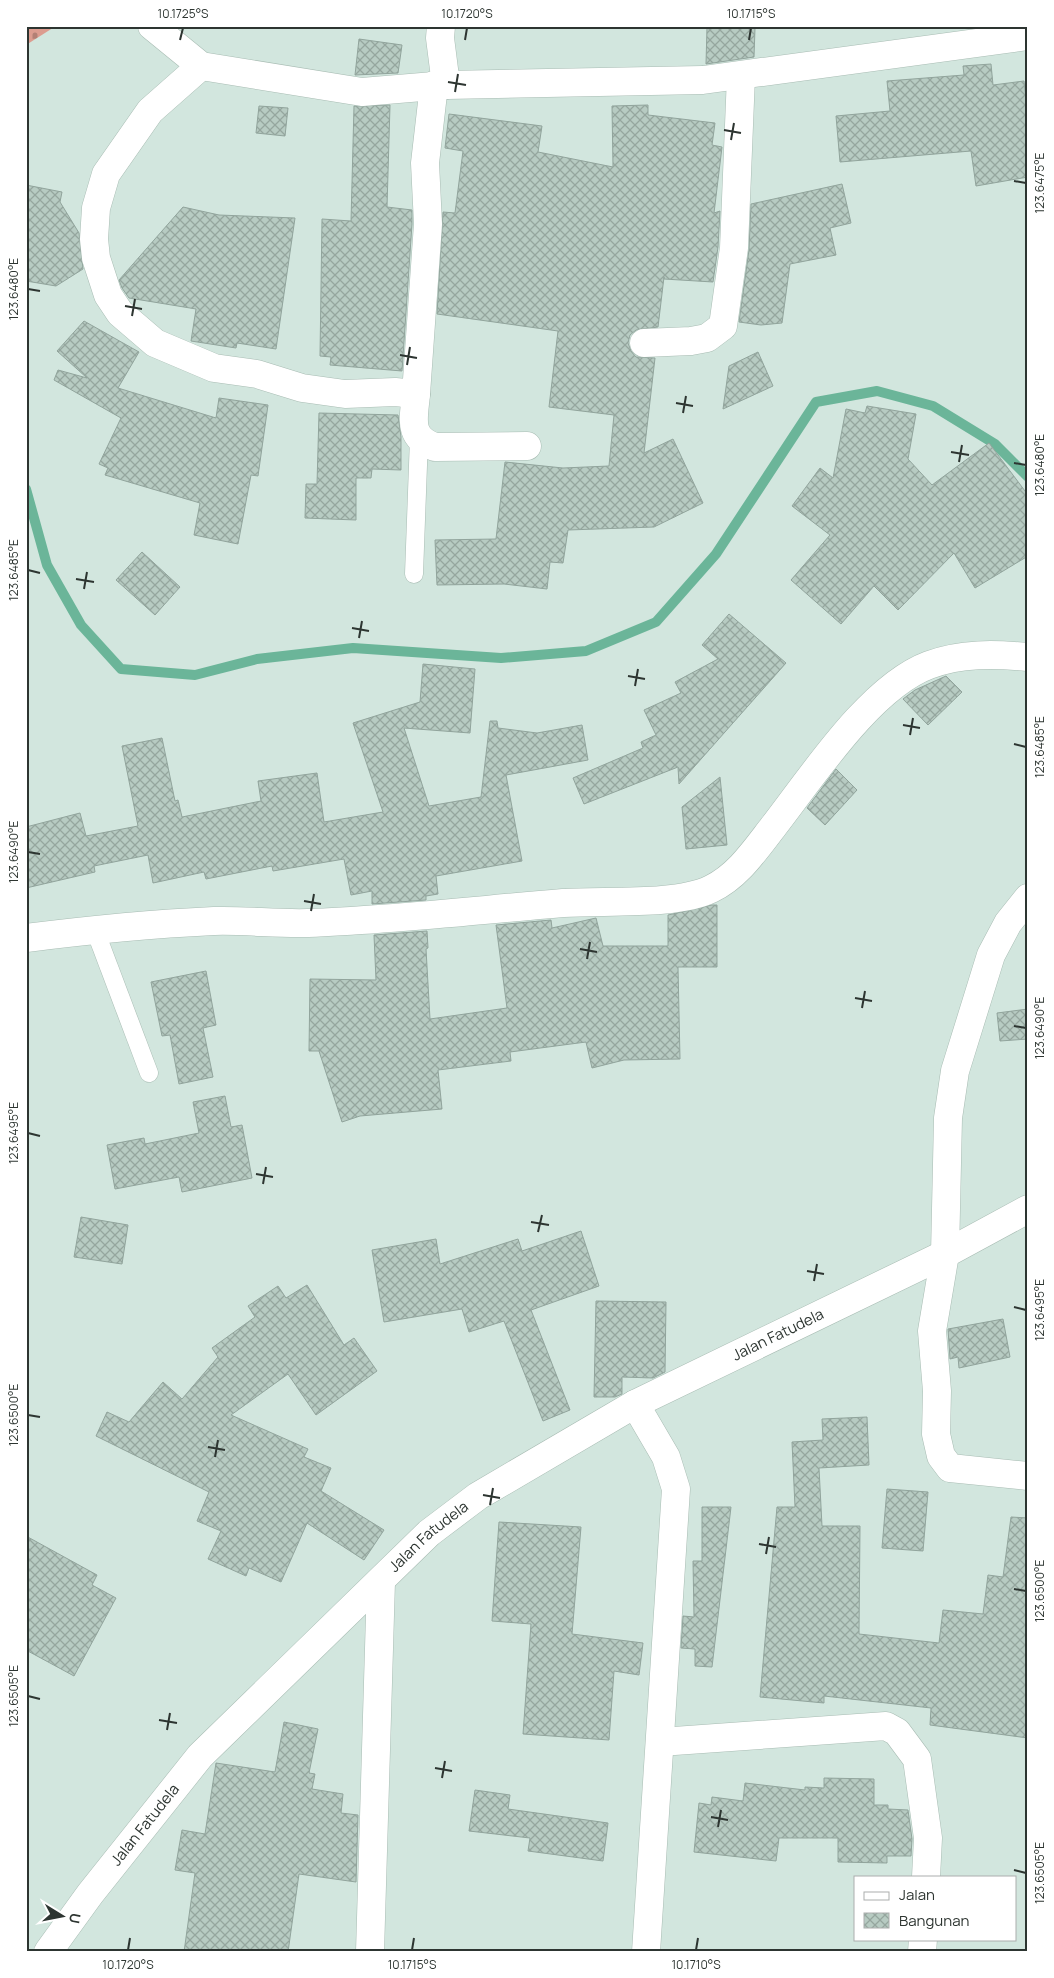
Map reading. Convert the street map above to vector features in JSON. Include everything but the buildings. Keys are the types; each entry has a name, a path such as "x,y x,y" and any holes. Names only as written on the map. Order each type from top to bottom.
{"street":[{"path":"441,26 440,85 425,164 428,224 413,421 419,438 435,447 526,446"},
{"path":"153,27 201,66 362,92 440,85 703,80 1028,36"},
{"path":"201,66 150,111 106,174 96,208 94,239 96,258 108,294 120,312 155,343 214,368 257,374 302,388 345,394 394,392 416,394"},
{"path":"644,343 690,341 707,338 723,326 734,248 741,76"},
{"path":"26,938 95,930 216,921 308,923 567,903 679,898 700,894 715,888 741,868 833,750 874,702 894,686 928,665 958,657 994,654 1028,657"},
{"path":"1028,898 1008,923 991,955 955,1070 948,1118 945,1254 932,1330 937,1391 936,1434 941,1456 950,1468 1028,1476"},
{"name":"Jalan Fatudela","path":"48,1952 90,1894 200,1756 429,1533 478,1496 635,1404 945,1254 1028,1209"},
{"path":"635,1404 666,1457 676,1489 646,1952"},
{"path":"370,1952 381,1581"},
{"path":"660,1742 886,1726 897,1732 917,1759 928,1838 926,1876"}],"lane":[{"path":"414,574 419,438"},
{"path":"95,930 149,1073"}],"green space":[{"path":"26,26 56,26 26,45"}],"waterway":[{"path":"26,489 47,565 81,625 121,669 195,675 257,659 353,648 501,658 586,651 656,622 716,554 816,402 877,391 933,406 995,444 1028,477"}]}
